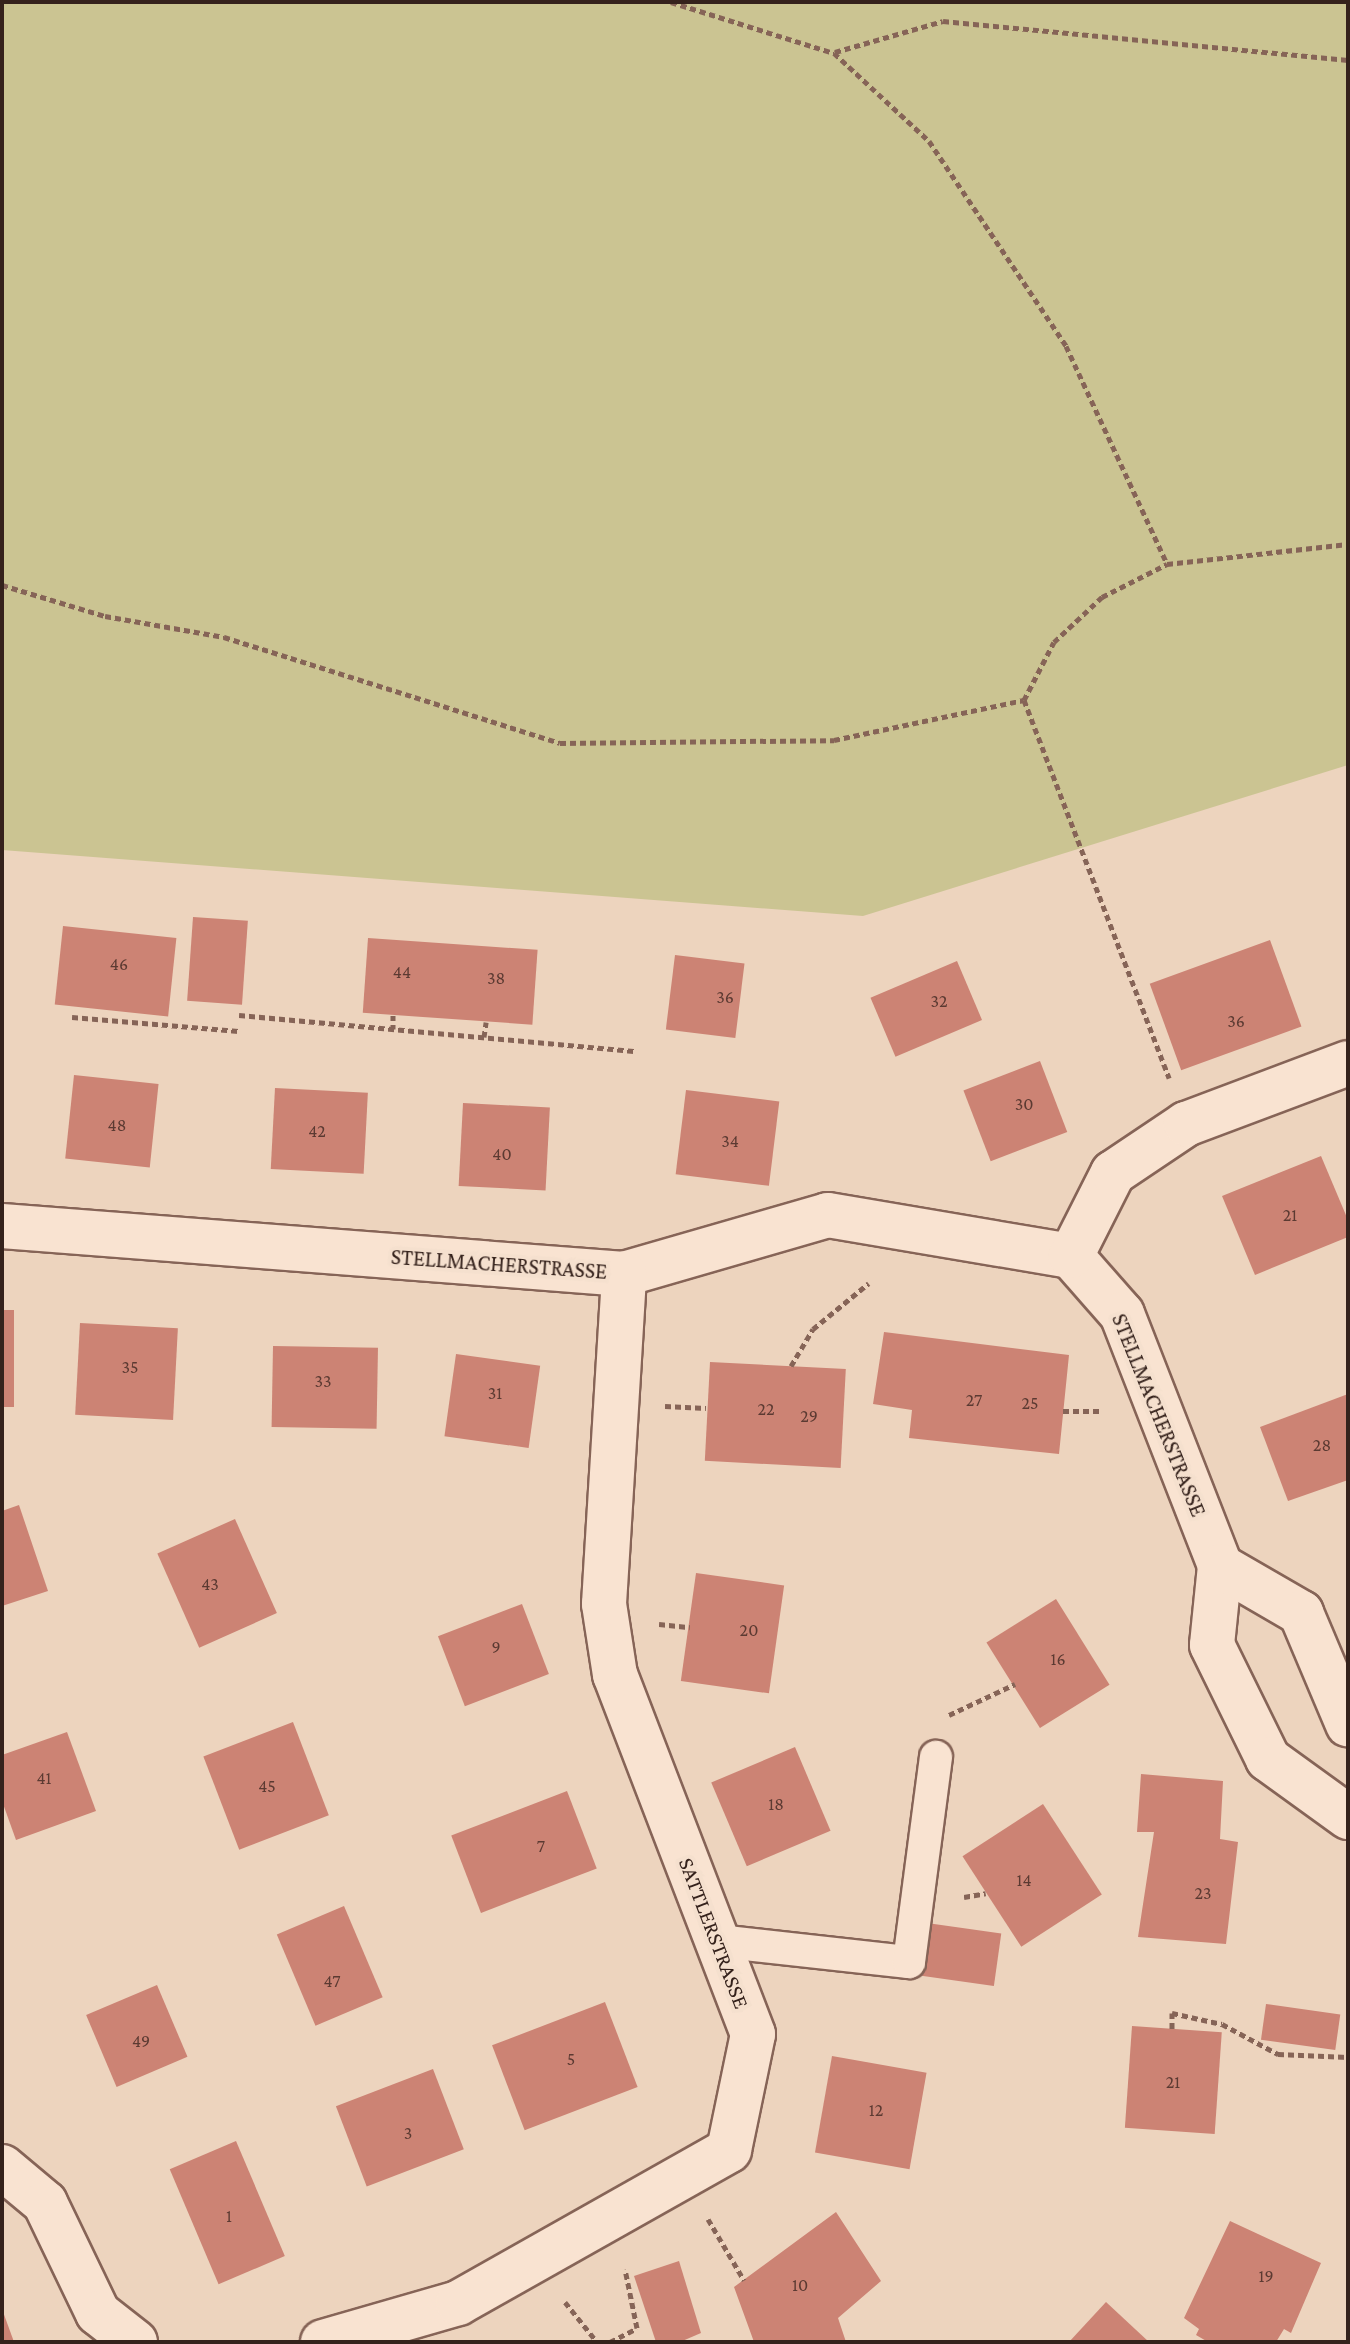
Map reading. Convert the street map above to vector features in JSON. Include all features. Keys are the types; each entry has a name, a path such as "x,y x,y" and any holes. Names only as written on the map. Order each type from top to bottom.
{"street":[{"path":"1071,1256 1113,1173 1186,1124 1348,1063"},
{"name":"STELLMACHERSTRASSE","path":"2,1226 624,1274 828,1215 1071,1256 1122,1314 1220,1566 1212,1645 1268,1759 1348,1817"},
{"name":"SATTLERSTRASSE","path":"323,2342 458,2303 729,2150 753,2034 615,1675 606,1619 624,1274"},
{"path":"1220,1566 1301,1613 1348,1724"},
{"path":"2,2167 45,2203 98,2313 135,2342"}],"lane":[{"path":"718,1941 909,1962 936,1757"}],"path":[{"path":"671,2 834,53 929,141 1066,346 1167,564"},
{"path":"834,53 943,21 1348,60"},
{"path":"1186,1124 1024,700 1054,642 1102,597 1167,564 1348,544"},
{"path":"2,585 105,616 224,637 560,743 834,740 1024,700"},
{"path":"239,1015 636,1051"},
{"path":"393,1015 393,1029"},
{"path":"72,1017 238,1031"},
{"path":"484,1037 486,1022"},
{"path":"791,1366 813,1329 869,1283"},
{"path":"941,1718 1015,1684"},
{"path":"1172,2029 1172,2013 1222,2024 1278,2054 1348,2057"},
{"path":"683,2176 744,2280"},
{"path":"610,2342 637,2328 619,2212"}],"shaded area":[{"path":"2,2 1348,2 1348,765 863,916 2,850"}],"building":[{"path":"193,917 248,921 242,1005 187,1001"},
{"path":"63,926 176,938 168,1016 55,1005"},
{"path":"368,938 538,950 532,1025 363,1013"},
{"path":"1270,940 1301,1026 1181,1070 1150,984"},
{"path":"675,955 744,964 735,1038 666,1029"},
{"path":"957,961 982,1020 895,1057 870,998"},
{"path":"1040,1061 1067,1132 991,1161 963,1090"},
{"path":"74,1075 159,1084 150,1167 65,1159"},
{"path":"275,1088 368,1093 364,1174 271,1169"},
{"path":"686,1090 779,1101 769,1186 676,1174"},
{"path":"463,1103 550,1108 546,1190 459,1186"},
{"path":"1321,1156 1348,1220 1348,1237 1255,1275 1222,1196"},
{"path":"2,1310 14,1310 14,1407 2,1407"},
{"path":"80,1323 178,1328 173,1420 75,1415"},
{"path":"884,1332 1069,1355 1059,1454 909,1438 912,1410 873,1404"},
{"path":"273,1346 378,1348 377,1429 272,1427"},
{"path":"456,1354 540,1366 529,1448 444,1436"},
{"path":"710,1362 846,1369 841,1468 705,1461"},
{"path":"1348,1394 1348,1480 1288,1501 1260,1427"},
{"path":"19,1505 48,1591 2,1606 2,1511"},
{"path":"235,1519 277,1613 199,1648 157,1554"},
{"path":"696,1573 784,1585 769,1693 681,1681"},
{"path":"1056,1599 1110,1685 1040,1728 986,1642"},
{"path":"522,1604 549,1674 465,1706 438,1636"},
{"path":"293,1722 329,1815 239,1850 203,1756"},
{"path":"67,1732 96,1811 16,1840 2,1801 2,1755"},
{"path":"795,1747 831,1831 747,1866 711,1783"},
{"path":"1141,1774 1223,1781 1220,1839 1238,1842 1226,1944 1138,1937 1154,1832 1137,1832"},
{"path":"567,1791 597,1868 481,1913 451,1835"},
{"path":"1043,1804 1102,1895 1021,1947 962,1856"},
{"path":"344,1906 383,1997 315,2026 277,1935"},
{"path":"927,1923 1001,1933 994,1986 920,1975"},
{"path":"157,1985 187,2057 117,2087 86,2015"},
{"path":"605,2002 638,2087 525,2130 492,2045"},
{"path":"1266,2004 1340,2014 1335,2050 1261,2040"},
{"path":"1132,2026 1222,2032 1215,2134 1125,2128"},
{"path":"832,2056 927,2073 910,2169 815,2153"},
{"path":"433,2069 464,2149 367,2187 336,2106"},
{"path":"236,2141 285,2256 219,2284 170,2169"},
{"path":"836,2212 881,2281 838,2318 846,2342 754,2342 734,2287"},
{"path":"1230,2221 1321,2263 1291,2333 1284,2329 1276,2342 1208,2342 1196,2335 1199,2329 1184,2318"},
{"path":"679,2261 701,2333 680,2342 656,2342 634,2276"},
{"path":"1106,2302 1149,2342 1069,2342"},
{"path":"2,2309 14,2342 2,2342"}]}
